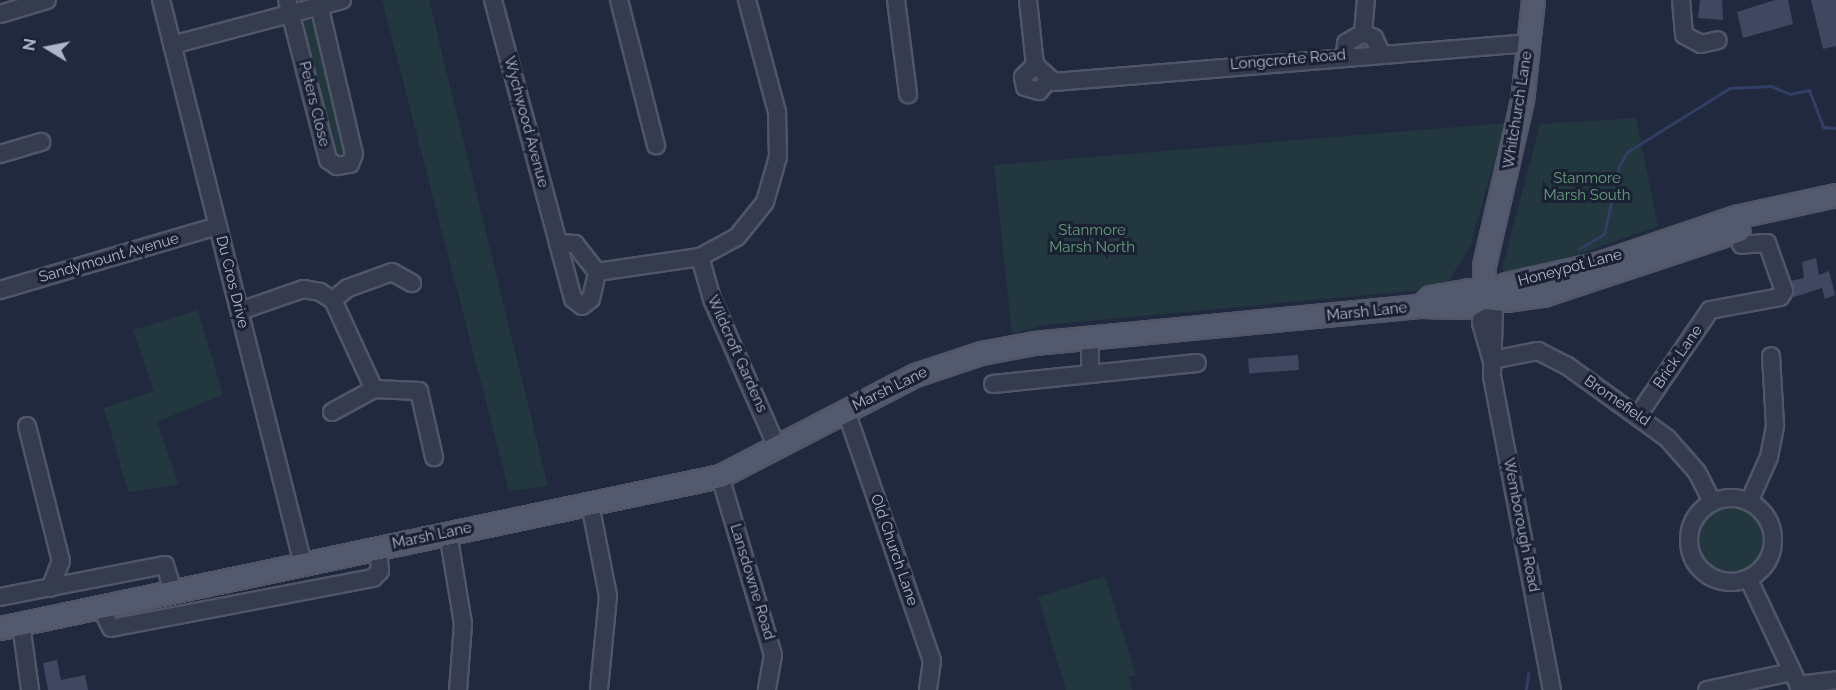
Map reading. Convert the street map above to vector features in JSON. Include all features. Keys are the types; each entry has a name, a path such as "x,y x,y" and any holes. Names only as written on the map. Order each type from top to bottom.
{"main road":[{"name":"Whitchurch Lane","path":"1484,298 1484,265 1522,101 1533,0"},
{"name":"Honeypot Lane","path":"1484,298 1506,284 1599,263 1735,217 1836,195"},
{"name":"Honeypot Lane","path":"1484,298 1543,295 1736,231 1836,210"},
{"name":"Marsh Lane","path":"0,628 720,476 846,411 954,360 997,349 1421,306 1466,307 1484,298"}],"street":[{"path":"0,14 47,0"},
{"name":"Du Cros Drive","path":"161,0 303,564"},
{"path":"172,45 289,7 342,0"},
{"name":"Wychwood Avenue","path":"493,0 573,299 582,306 591,299 597,272"},
{"path":"619,0 656,145"},
{"path":"558,243 575,244 597,272 700,257 737,237 765,202 778,157 777,112 747,0"},
{"path":"896,0 908,94"},
{"name":"Longcrofte Road","path":"1028,0 1029,71 1048,81 1345,55 1529,44"},
{"path":"1363,33 1366,0"},
{"path":"1681,0 1684,35 1701,44 1718,40"},
{"name":"Peters Close","path":"289,7 328,160 337,166 350,164 354,154 319,3"},
{"path":"1363,33 1374,38 1381,53"},
{"path":"1345,55 1347,43 1363,33"},
{"path":"0,154 41,142"},
{"name":"Sandymount Avenue","path":"0,290 218,226"},
{"name":"Brick Lane","path":"1639,414 1710,310 1780,297 1784,291 1772,250 1767,243 1741,245"},
{"name":"Wildcroft Gardens","path":"700,257 712,299 778,448"},
{"path":"333,300 348,288 392,272 412,283"},
{"path":"240,311 303,289 333,300 374,388"},
{"name":"Wemborough Road","path":"1484,298 1481,323 1492,360 1552,690"},
{"path":"1090,338 1090,374"},
{"name":"Bromefield","path":"1492,360 1531,351 1548,354 1639,414 1697,472 1712,502"},
{"path":"1749,502 1769,457 1775,425 1771,356"},
{"path":"993,384 1197,363"},
{"path":"332,412 352,405 374,388 419,391 434,457"},
{"name":"Old Church Lane","path":"846,411 933,661 928,690"},
{"path":"27,426 61,561 92,609"},
{"name":"Lansdowne Road","path":"720,476 773,655 766,690"},
{"path":"1726,497 1749,502 1762,512 1773,536 1770,556 1749,580 1718,581 1700,572 1690,555 1693,519 1712,502 1726,497"},
{"path":"590,504 608,596 598,690"},
{"path":"448,532 463,624 458,690"},
{"name":"Marsh Lane","path":"92,609 111,628 373,578 380,571 378,547"},
{"path":"50,588 61,561"},
{"path":"0,597 165,565 173,591"},
{"path":"1749,580 1797,682"},
{"path":"21,624 30,690"},
{"path":"1707,690 1836,680"}],"green space":[{"path":"382,0 429,0 548,486 509,491"},
{"path":"316,19 348,158 331,162 298,23"},
{"name":"Stanmore Marsh South","path":"1636,118 1658,226 1574,256 1505,272 1502,269 1540,124"},
{"name":"Stanmore Marsh North","path":"1505,123 1470,247 1444,288 1044,325 1012,334 994,165"},
{"path":"198,310 223,395 157,422 179,485 128,492 104,408 154,391 133,330"},
{"path":"1731,502 1745,505 1758,513 1766,526 1769,540 1766,554 1758,567 1745,575 1731,578 1717,575 1704,567 1696,554 1693,540 1696,526 1704,513 1717,505"},
{"path":"1105,576 1136,675 1129,677 1132,690 1066,690 1038,597"}],"building":[{"path":"1700,0 1722,0 1723,20 1698,18"},
{"path":"1775,0 1788,0 1793,24 1743,38 1737,12"},
{"path":"1811,0 1836,0 1836,46 1823,49"},
{"path":"1816,258 1819,275 1829,271 1835,295 1825,299 1822,288 1794,297 1791,281 1804,278 1802,262"},
{"path":"1298,355 1299,370 1249,373 1248,358"},
{"path":"57,660 61,680 85,675 88,690 48,690 43,663"}],"waterway":[{"path":"1579,249 1604,234 1619,166 1627,152 1730,88 1771,86 1790,94 1809,90 1823,127 1836,128"},
{"path":"1526,690 1528,673"}]}
